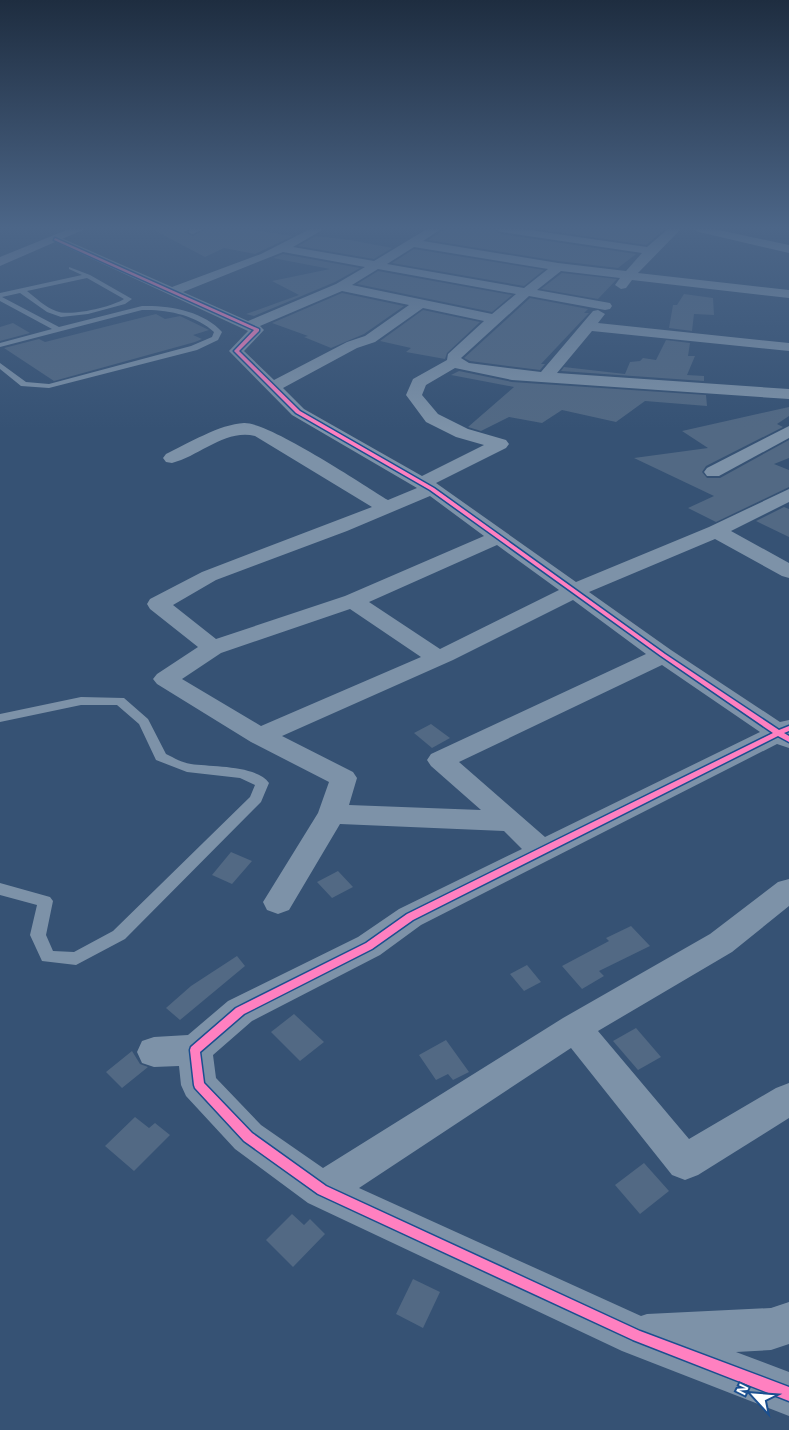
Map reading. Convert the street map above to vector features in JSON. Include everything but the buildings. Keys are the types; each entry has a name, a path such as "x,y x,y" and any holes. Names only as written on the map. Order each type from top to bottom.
{"street":[{"path":"182,296 257,330 236,351 298,412 427,486 576,590 663,655 785,733"},
{"path":"248,326 321,296"},
{"path":"385,296 494,319"},
{"path":"520,296 453,356 455,362 465,367 487,372 546,378 789,394"},
{"path":"546,296 605,306"},
{"path":"546,378 613,296"},
{"path":"273,387 352,345 370,339 420,303"},
{"path":"588,326 789,347"},
{"path":"213,648 158,604 209,576 388,508 500,444 462,433 432,418 414,395 418,382 455,362"},
{"path":"172,458 219,435 244,428 261,432 388,508"},
{"path":"713,472 786,436"},
{"path":"260,736 438,658 576,590 716,531 789,495"},
{"path":"716,531 789,572"},
{"path":"278,902 332,814 344,778 260,736 165,679 213,648 353,601 499,537"},
{"path":"353,601 438,658"},
{"path":"542,851 511,820 440,760 663,655"},
{"path":"154,1052 194,1050 240,1010 369,946 410,918 542,851 785,733"},
{"path":"332,814 511,820"},
{"path":"322,1190 576,1028 721,943 789,890"},
{"path":"576,1028 685,1162 789,1100"},
{"path":"194,1050 199,1085 248,1137 322,1190 637,1336 789,1394"},
{"path":"637,1336 771,1329 789,1323"}],"lane":[{"path":"0,296 58,329"},
{"path":"29,296 55,313 62,314 78,313 128,301 129,299 125,296"},
{"path":"0,345 142,308 156,307 181,311 214,328 218,332 215,338 194,348 49,386 24,384 0,365"},
{"path":"0,718 81,701 120,701 144,722 160,756 187,768 243,774 262,783 256,798 119,935 76,959 48,958 38,935 45,901 0,889"}],"cycle path":[{"path":"181,296 257,330 236,351 298,412 432,489 663,655 789,740"},
{"path":"789,728 410,917 369,946 240,1011 195,1050 199,1085 248,1137 322,1190 637,1336 789,1394"}]}
